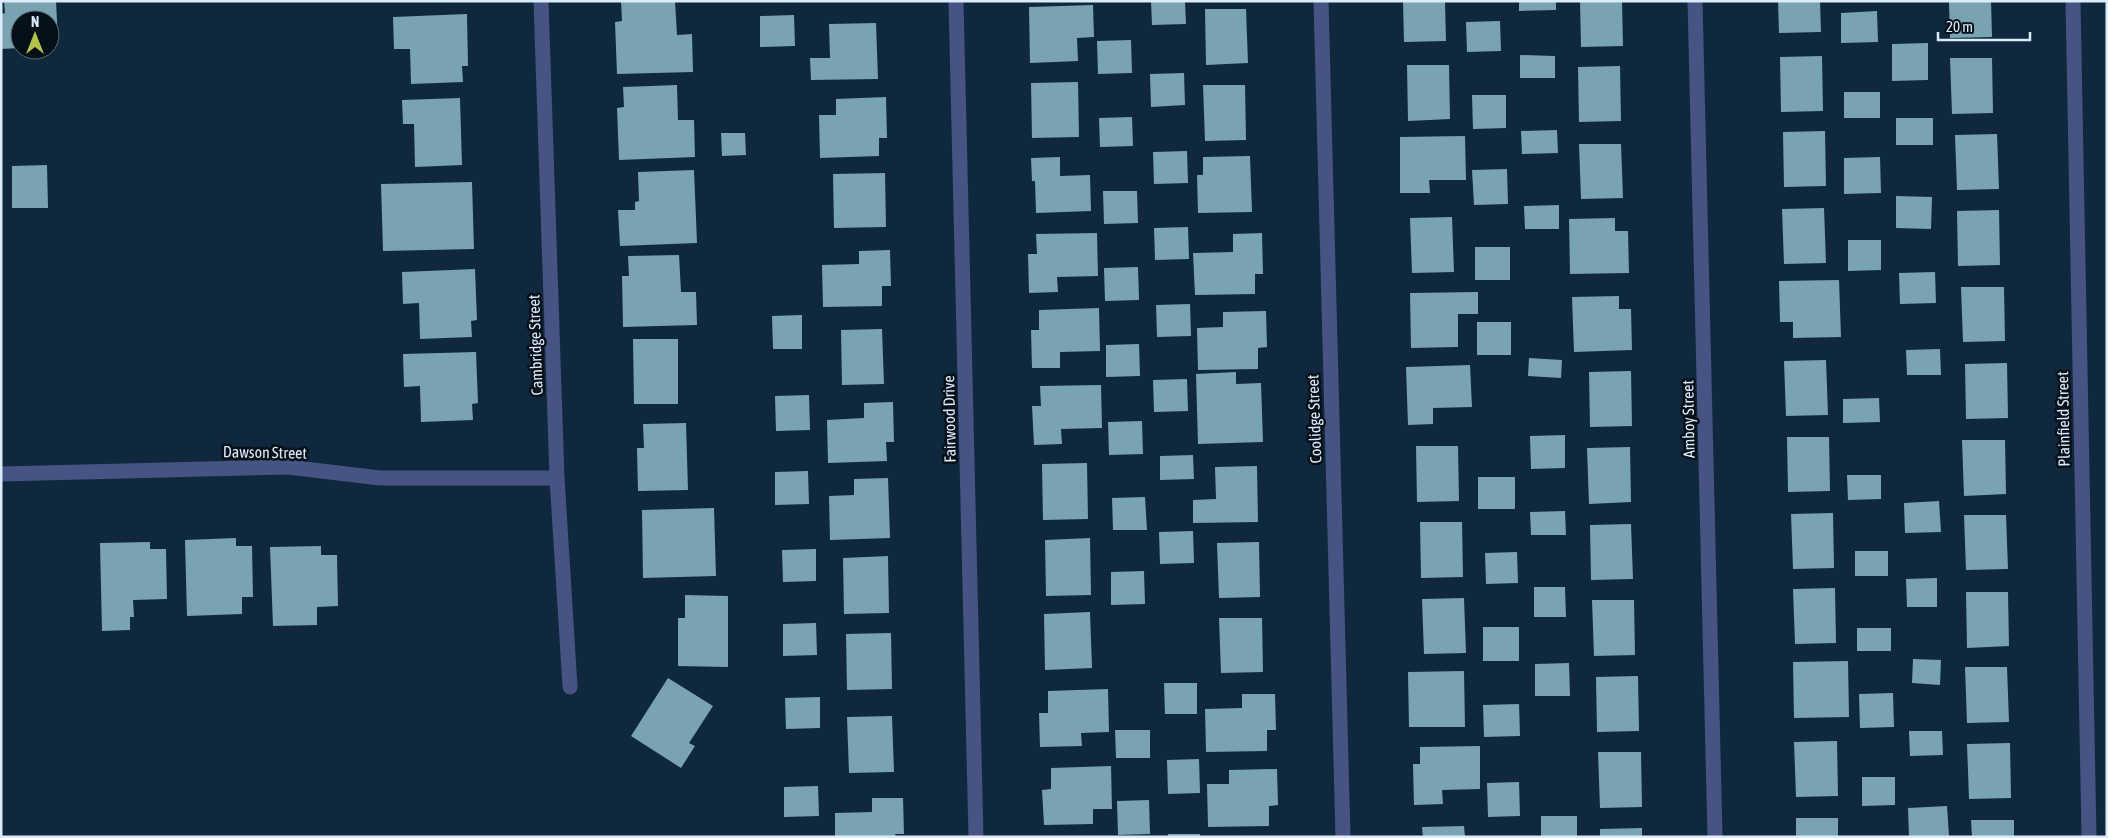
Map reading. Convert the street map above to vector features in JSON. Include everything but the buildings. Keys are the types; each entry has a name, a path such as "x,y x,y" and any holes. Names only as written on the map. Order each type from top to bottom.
{"street":[{"name":"Cambridge Street","path":"542,1 557,478 570,687"},
{"name":"Fairwood Drive","path":"956,1 976,837"},
{"name":"Coolidge Street","path":"1321,1 1343,837"},
{"name":"Amboy Street","path":"1695,1 1716,837"},
{"name":"Plainfield Street","path":"2073,1 2089,837"},
{"name":"Dawson Street","path":"1,474 288,467 380,478 557,478"}]}
